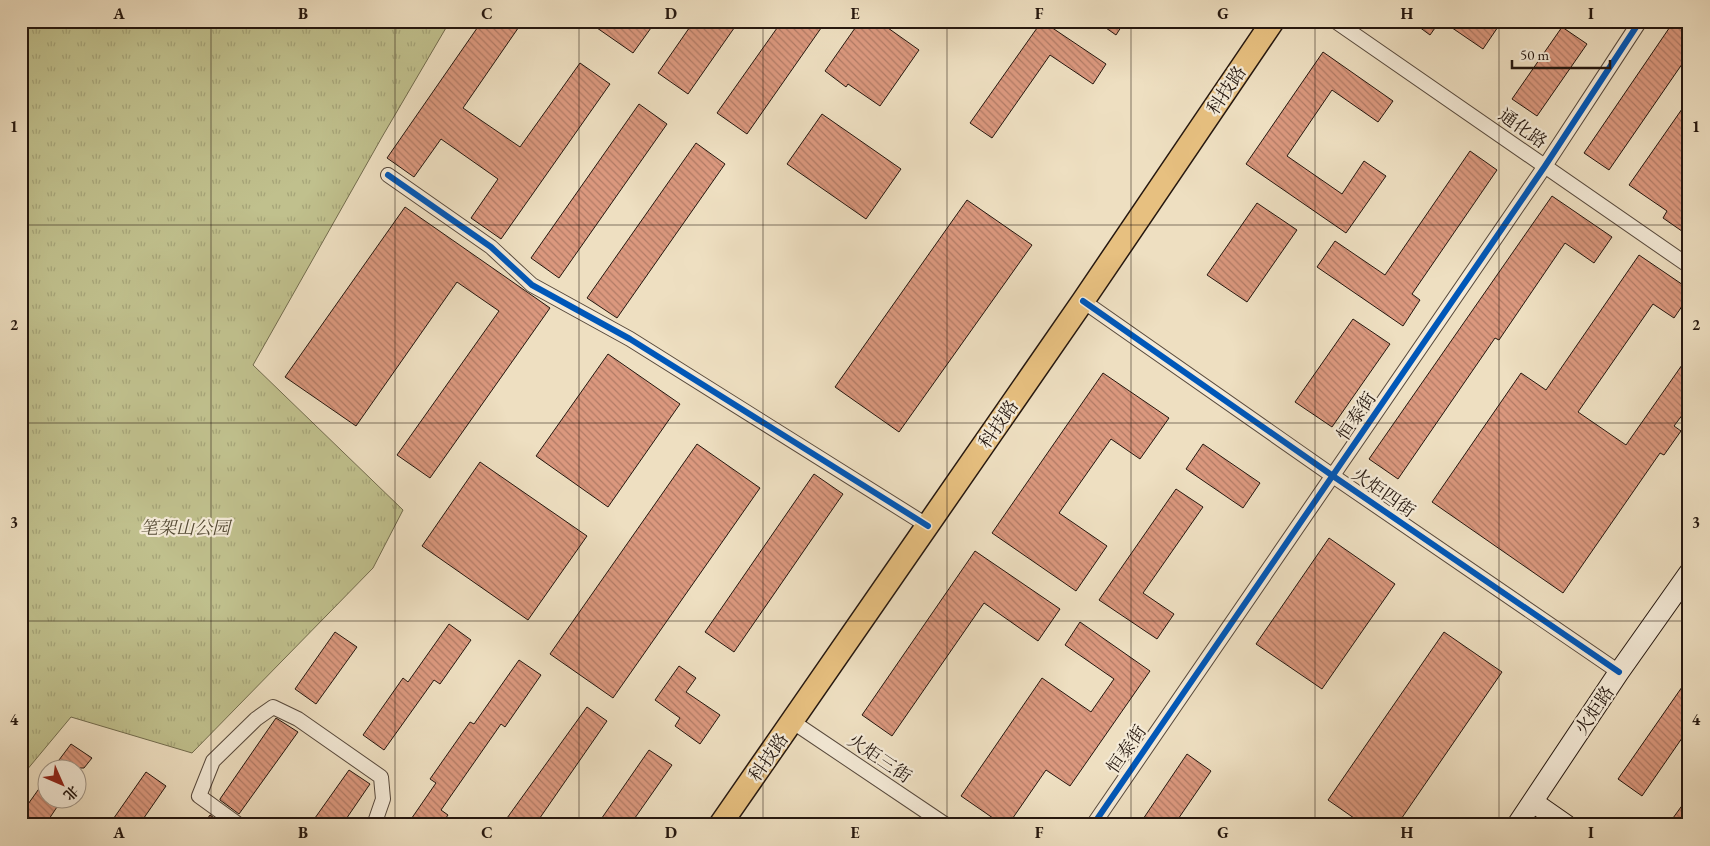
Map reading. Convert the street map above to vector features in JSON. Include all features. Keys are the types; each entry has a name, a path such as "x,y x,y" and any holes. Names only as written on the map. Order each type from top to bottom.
{"main road":[{"name":"科技路","path":"720,825 1083,301 1273,21"},
{"name":"火炬路","path":"1517,825 1619,672 1689,572"},
{"path":"1533,802 1566,825"}],"street":[{"name":"通化路","path":"1335,21 1689,266"},
{"name":"恒泰街","path":"1092,825 1545,166 1640,21"},
{"path":"388,176 490,248 532,285 630,339 928,526"},
{"name":"火炬四街","path":"1083,301 1333,476 1619,672"},
{"path":"239,825 199,796 213,762 256,719 273,707 298,718 381,777 382,800 374,825"},
{"name":"火炬三街","path":"793,722 946,825"}],"green space":[{"name":"笔架山公园","path":"21,21 450,21 253,365 403,510 373,568 192,753 71,717 21,777"}],"building":[{"path":"482,21 523,21 463,108 520,147 580,63 610,84 501,239 471,218 498,179 441,139 414,177 387,158"},
{"path":"587,21 656,21 633,53"},
{"path":"694,21 739,21 688,94 658,73"},
{"path":"782,21 826,21 747,134 717,113"},
{"path":"860,21 892,21 888,28 919,50 880,106 848,84 846,87 825,71"},
{"path":"1042,21 1106,64 1093,84 1050,55 992,138 970,123"},
{"path":"1096,21 1125,21 1116,35"},
{"path":"1411,21 1440,21 1430,35"},
{"path":"1442,21 1502,21 1483,49"},
{"path":"1674,21 1683,21 1689,25 1689,54 1609,170 1584,153"},
{"path":"1562,27 1587,44 1537,116 1512,99"},
{"path":"1323,52 1393,101 1378,122 1332,90 1287,156 1342,194 1364,161 1386,176 1346,233 1246,164"},
{"path":"1689,99 1689,236 1663,218 1667,211 1629,185"},
{"path":"639,104 667,124 559,278 531,258"},
{"path":"822,114 901,169 866,219 787,164"},
{"path":"696,143 725,164 617,318 587,298"},
{"path":"1470,151 1497,170 1412,294 1420,300 1403,326 1317,267 1335,241 1385,275"},
{"path":"1552,196 1612,237 1594,263 1565,243 1499,340 1495,338 1398,479 1369,459"},
{"path":"967,200 1032,245 899,432 835,387"},
{"path":"1257,203 1297,230 1247,302 1207,275"},
{"path":"405,207 550,308 430,478 397,455 499,311 457,282 356,426 285,377"},
{"path":"1639,255 1689,289 1689,296 1674,318 1653,304 1578,412 1626,445 1689,355 1689,406 1674,426 1681,431 1664,455 1660,453 1563,593 1432,502 1521,373 1546,390"},
{"path":"1353,319 1390,344 1332,427 1295,402"},
{"path":"608,354 680,404 608,507 536,456"},
{"path":"1103,373 1169,418 1140,459 1111,439 1059,513 1107,546 1076,591 992,533"},
{"path":"697,444 760,488 613,698 550,654"},
{"path":"1203,444 1260,483 1243,508 1186,469"},
{"path":"480,462 587,536 528,620 422,546"},
{"path":"814,474 843,494 734,652 705,632"},
{"path":"1176,489 1203,507 1143,593 1174,614 1157,639 1099,600"},
{"path":"1329,538 1395,584 1322,689 1256,644"},
{"path":"975,551 1060,609 1038,641 984,603 892,736 862,715"},
{"path":"1080,622 1150,671 1070,786 1046,770 1008,825 1003,825 961,796 1042,678 1091,712 1114,679 1065,645"},
{"path":"449,624 471,640 440,684 434,680 384,750 363,735 403,678 408,682"},
{"path":"335,632 357,647 316,704 295,689"},
{"path":"1444,632 1502,672 1397,825 1364,825 1328,800"},
{"path":"519,660 541,675 505,727 501,724 441,810 448,815 441,825 407,825 436,783 430,779 470,722 474,724"},
{"path":"679,666 696,678 686,692 720,715 700,744 675,726 680,718 655,700"},
{"path":"1689,677 1689,728 1642,796 1618,779"},
{"path":"587,707 607,721 535,825 502,825"},
{"path":"276,718 298,732 239,814 220,799"},
{"path":"71,744 92,758 88,763 88,758 60,758"},
{"path":"649,750 672,765 630,825 597,825"},
{"path":"1187,754 1211,771 1174,825 1139,825"},
{"path":"349,770 370,784 342,825 310,825"},
{"path":"146,772 166,786 139,825 109,825"},
{"path":"38,790 38,808 56,808 45,825 21,825 21,814"},
{"path":"1689,796 1689,825 1683,825 1673,818"},
{"path":"210,815 224,825 203,825"}],"cycle path":[{"path":"1093,825 1545,166 1640,21"},
{"path":"388,175 491,247 532,285 630,339 928,526"},
{"path":"1083,301 1333,476 1619,672"}]}
